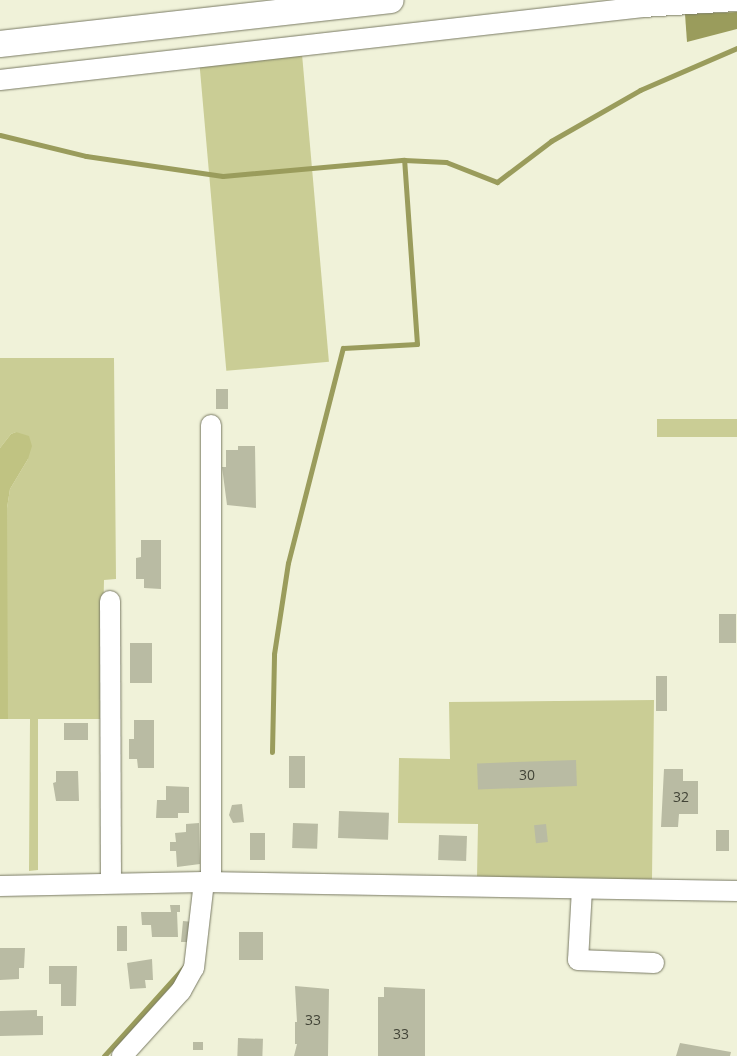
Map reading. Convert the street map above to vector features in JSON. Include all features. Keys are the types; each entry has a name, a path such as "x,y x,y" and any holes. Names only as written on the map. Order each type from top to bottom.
{"main road":[{"path":"0,44 391,0"}],"street":[{"path":"0,80 634,8 737,1"},
{"path":"122,1056 181,991 194,968 207,882 211,425"},
{"path":"110,601 111,883"},
{"path":"0,886 207,882 737,891"},
{"path":"582,889 578,960 654,963"}],"shaded area":[{"path":"737,12 737,29 687,42 685,14"},
{"path":"302,54 329,362 226,371 199,63"},
{"path":"0,358 114,358 116,579 104,580 101,719 38,719 38,870 29,871 30,719 8,719 6,686 7,508 10,489 28,459 16,432 11,434 0,448"},
{"path":"657,419 737,419 737,437 657,437"},
{"path":"16,432 29,436 32,446 28,459 10,489 7,508 8,719 0,719 0,448 11,434"},
{"path":"654,700 652,880 477,877 478,824 398,823 399,758 450,759 449,702"}],"building":[{"path":"216,389 228,389 228,409 216,409"},
{"path":"238,446 255,446 256,508 227,505 222,467 226,467 226,450 238,450"},
{"path":"141,540 161,540 161,589 144,588 144,579 136,579 136,558 141,557"},
{"path":"719,614 736,614 736,643 719,643"},
{"path":"130,643 152,643 152,683 130,683"},
{"path":"656,676 667,676 667,711 656,711"},
{"path":"134,720 154,720 154,768 138,768 137,759 129,759 129,739 134,739"},
{"path":"64,723 88,723 88,740 64,740"},
{"path":"289,756 305,756 305,788 289,788"},
{"path":"576,760 577,786 478,789 477,763"},
{"path":"664,769 683,769 683,781 698,781 698,814 679,814 678,827 661,827"},
{"path":"56,771 78,771 79,801 56,801 53,783 56,782"},
{"path":"166,786 189,787 189,813 178,813 178,818 156,818 157,800 166,800"},
{"path":"242,804 244,822 233,823 229,815 232,805"},
{"path":"339,811 389,813 388,840 338,838"},
{"path":"199,823 200,864 177,867 176,851 170,851 170,842 176,842 175,833 186,832 186,824"},
{"path":"293,823 318,824 317,849 292,848"},
{"path":"546,824 548,842 536,843 534,825"},
{"path":"716,830 729,830 729,851 716,851"},
{"path":"250,833 265,833 265,860 250,860"},
{"path":"439,835 467,836 466,861 438,860"},
{"path":"170,905 180,905 180,912 177,912 178,937 152,937 151,925 142,925 141,912 171,912"},
{"path":"183,921 193,922 189,942 181,942"},
{"path":"117,926 127,926 127,951 117,951"},
{"path":"239,932 263,932 263,960 239,960"},
{"path":"0,948 25,948 24,968 19,968 19,979 0,980"},
{"path":"152,959 153,980 145,980 146,988 130,989 127,963"},
{"path":"49,966 77,966 76,1006 61,1006 61,984 49,984"},
{"path":"295,986 329,989 328,1056 294,1056 297,1044 295,1044 295,1022 297,1022"},
{"path":"384,987 425,989 425,1056 378,1056 378,997 384,997"},
{"path":"37,1010 37,1016 43,1016 43,1035 0,1036 0,1011"},
{"path":"238,1038 263,1039 262,1056 237,1056"},
{"path":"193,1042 203,1042 203,1050 193,1050"},
{"path":"680,1043 731,1052 730,1056 676,1056"}],"waterway":[{"path":"272,752 274,654 288,563 343,348 417,344 404,160 446,162 497,182 551,141 640,90 737,48"},
{"path":"0,135 86,156 223,176 404,160"},
{"path":"104,1056 186,965"}]}
